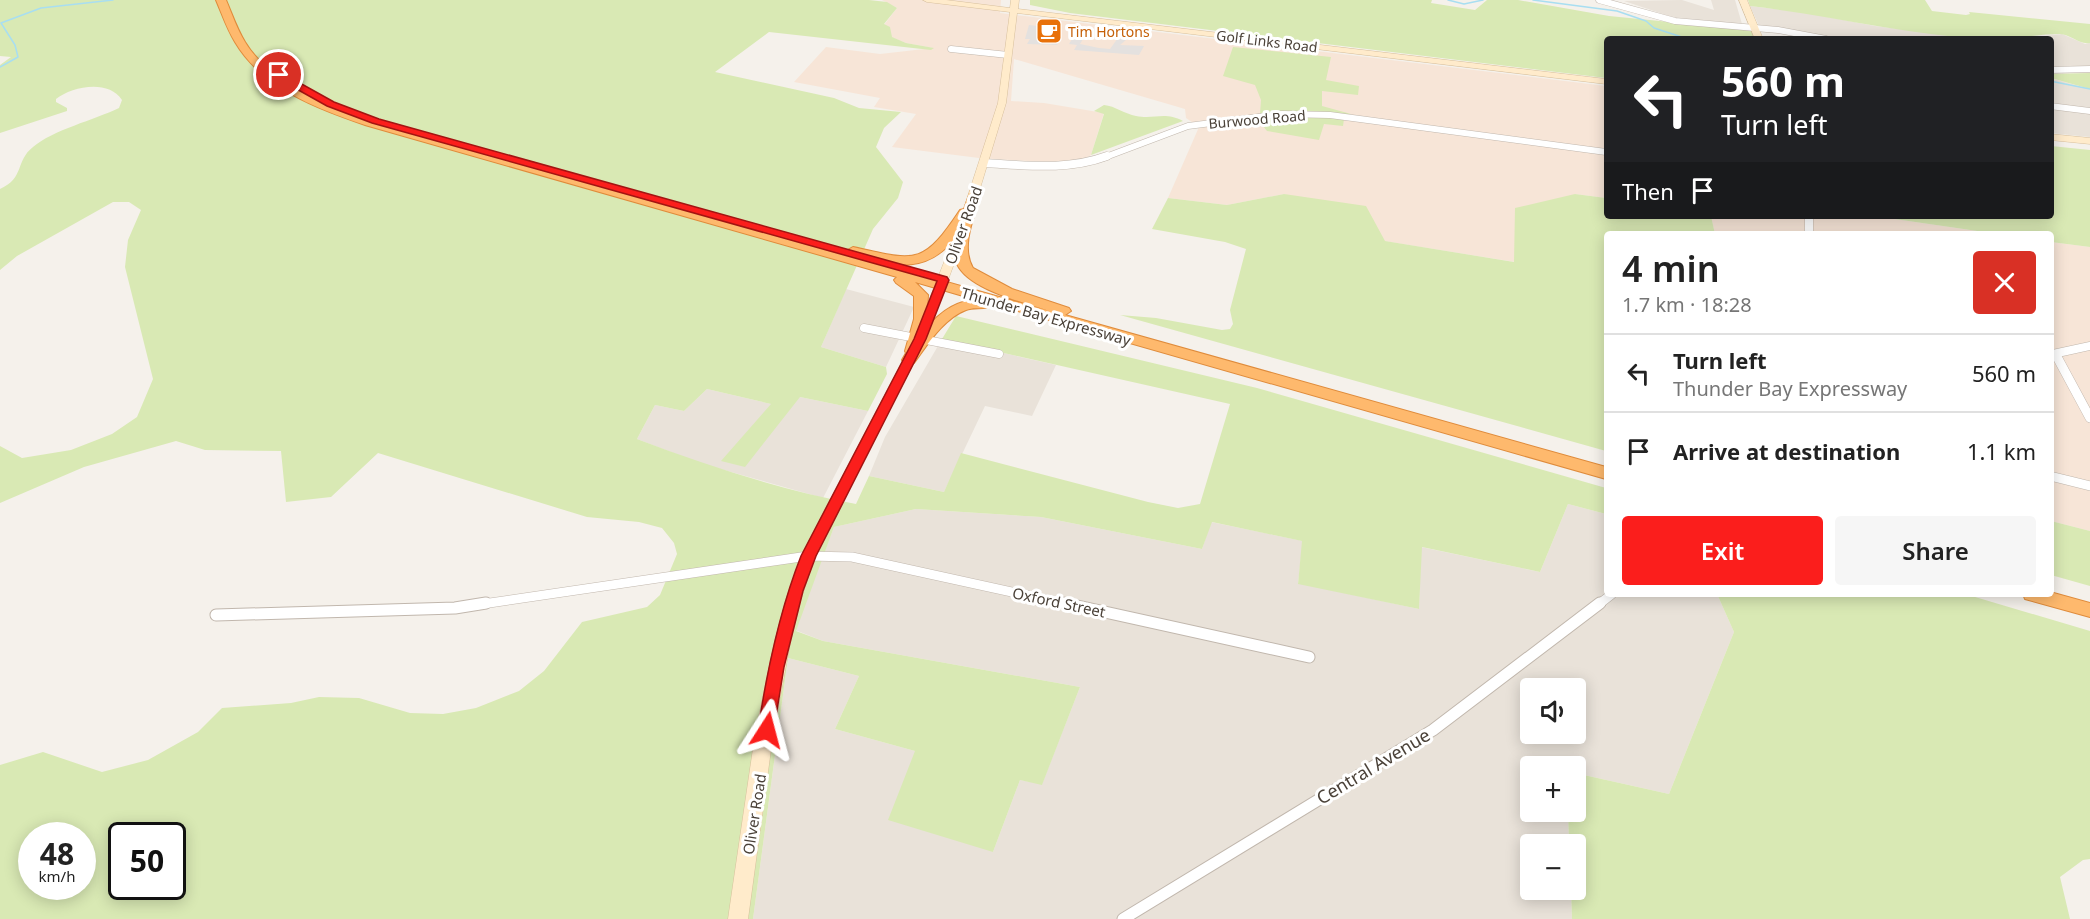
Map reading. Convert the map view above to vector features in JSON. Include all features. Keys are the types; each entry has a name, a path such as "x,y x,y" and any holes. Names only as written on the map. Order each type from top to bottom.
{"highway":[{"name":"Thunder Bay Expressway","path":"221,0 235,34 257,64 286,86 325,106 369,123 818,248"},
{"name":"Thunder Bay Expressway","path":"228,0 242,34 255,53 293,84 341,108 412,132 818,248 1604,466"},
{"path":"818,248 894,260 924,260 944,248 975,194"},
{"path":"975,194 962,257 966,269 987,283 1088,324"},
{"path":"818,248 908,283 918,290 922,304 920,339"},
{"path":"909,360 920,339 948,313 957,307 972,303 990,304 1088,324"},
{"name":"Thunder Bay Expressway","path":"1088,324 1604,472"},
{"path":"2054,592 2090,602"},
{"path":"2043,597 2090,610"}],"main road":[{"name":"Golf Links Road","path":"927,0 1604,82"},
{"path":"976,6 999,5 1015,0 1044,15"},
{"name":"Oliver Road","path":"920,339 975,194 1002,104 1015,0"},
{"path":"1743,0 1758,36"},
{"path":"1012,24 1027,16 1044,15"},
{"path":"2054,138 2090,142"},
{"name":"Oliver Road","path":"738,919 776,667 795,591 808,556 909,360"}],"street":[{"path":"1599,0 1671,20 1794,32 1812,36"},
{"path":"951,49 1008,55"},
{"path":"2054,70 2090,69"},
{"path":"2054,106 2090,111"},
{"name":"Burwood Road","path":"984,163 1053,166 1085,164 1188,126 1282,114 1330,115 1604,152"},
{"path":"864,328 999,354"},
{"path":"2054,354 2062,350 2090,346"},
{"path":"2054,356 2090,418"},
{"path":"2054,477 2090,486"},
{"name":"Oxford Street","path":"216,615 455,608 808,556 852,557 1309,657"},
{"name":"Central Avenue","path":"1122,919 1433,730 1608,597"}],"shaded area":[{"path":"882,0 1001,0 1000,13 1604,86 1604,198 1575,194 1515,262 1384,241 1284,194 1227,205 1168,198 1199,127 1186,118 1185,109 1014,59 1011,101 1044,103 1104,113 1091,155 1079,162 1043,162 979,158 892,147 916,114 874,107 880,98 794,82 826,47 880,54 933,48 906,43 891,37 884,25 897,8"},
{"path":"1682,0 1714,10 1711,0 1735,0 1742,24 1672,17 1624,1"},
{"path":"1750,6 1802,12 1875,26 1957,36 1801,36 1759,26"},
{"path":"1029,25 1038,26 1038,31 1054,34 1055,38 1061,39 1057,45 1027,44 1030,39 1025,39"},
{"path":"1076,33 1086,34 1080,44 1099,48 1110,49 1118,38 1127,39 1120,45 1144,46 1139,55 1074,50 1077,45 1069,44"},
{"path":"2062,34 2085,44 2090,43 2090,73 2054,74 2054,36 2046,36"},
{"path":"2054,79 2090,89 2090,137 2054,133"},
{"path":"1712,219 1895,219 1977,231 1714,231"},
{"path":"2054,242 2090,247 2090,531 2054,522"},
{"path":"846,289 914,307 886,367 821,347"},
{"path":"942,339 1056,365 1032,416 985,406 944,492 869,476 885,437"},
{"path":"707,389 771,404 800,397 868,411 823,498 699,463 637,439 655,405 684,411"},
{"path":"1568,504 1604,513 1604,597 1718,597 1734,632 1669,794 1586,775 1586,756 1520,756 1520,822 1568,822 1569,834 1520,834 1520,900 1571,900 1572,919 753,919 788,658 859,676 835,729 915,751 993,852 1020,780 1042,784 1080,687 823,641 795,630 834,527 916,509 1041,517 1202,549 1211,522 1303,541 1298,583 1419,609 1421,547 1540,572"}],"green space":[{"path":"0,0 869,0 887,2 897,8 884,24 890,27 892,37 906,43 934,48 931,50 769,32 715,72 834,98 859,108 901,112 884,128 876,147 903,182 898,198 873,229 821,347 886,367 887,374 868,411 800,397 745,467 721,461 771,404 707,389 684,411 655,405 637,439 745,476 800,492 856,504 869,476 944,492 961,453 1148,502 1178,508 1200,504 1230,404 942,339 956,316 1257,388 1604,487 1604,513 1568,504 1540,572 1422,547 1419,609 1298,584 1302,541 1212,522 1202,549 1041,517 916,509 834,527 796,631 823,641 1080,687 1042,785 1020,780 993,852 888,820 915,751 835,729 859,676 788,658 753,919 0,919 0,765 43,752 102,772 148,760 198,732 222,708 291,703 319,697 359,698 410,713 443,714 476,708 519,691 544,671 582,622 647,607 660,595 677,554 674,543 662,528 639,522 587,517 378,453 331,497 286,502 281,451 205,450 176,441 84,467 0,503 0,446 22,458 71,450 112,434 137,417 153,379 125,267 128,240 141,210 129,202 113,202 17,256 0,270 0,189 13,180 27,152 41,141 62,130 119,108 122,100 108,89 80,88 56,99 56,102 67,108 67,111 0,133 0,65 11,57 0,56"},
{"path":"1030,0 1432,0 1431,3 1475,10 1487,0 1518,0 1609,16 1751,30 1754,36 1604,36 1604,78 1070,13 1030,5"},
{"path":"1748,0 1925,0 1932,11 1966,15 1970,14 1969,12 2090,24 2090,43 2060,34 1946,36 1750,6"},
{"path":"1233,47 1331,57 1326,80 1359,86 1358,95 1322,91 1322,106 1351,114 1260,114 1261,100 1255,85 1223,76"},
{"path":"2090,73 2090,89 2054,79 2054,74"},
{"path":"1104,105 1136,116 1165,116 1183,121 1091,155 1104,114 1094,111"},
{"path":"1306,116 1344,119 1343,126 1324,124 1319,140 1267,131 1263,126 1216,123"},
{"path":"2054,146 2090,150 2090,247 2054,242 2054,231 1977,231 1895,219 2054,219"},
{"path":"1284,194 1366,206 1385,241 1514,262 1515,208 1575,194 1604,198 1604,219 1712,219 1714,231 1604,231 1604,450 1120,315 1156,318 1222,330 1230,329 1233,324 1230,310 1246,249 1225,242 1152,229 1168,198 1227,205"},
{"path":"2054,522 2090,531 2090,586 2054,576"},
{"path":"1718,597 1975,597 2090,631 2090,859 2083,860 2060,877 2070,919 1572,919 1571,900 1586,900 1586,834 1569,834 1568,822 1586,822 1586,775 1669,794 1734,632"}],"waterway":[{"path":"0,67 18,57 15,45 1,23 41,8 113,0"},
{"path":"1448,0 1464,4 1483,0"},
{"path":"1533,0 1617,11 1646,21 1654,28 1679,36"},
{"path":"2054,82 2090,89"}],"place":[{"name":"Tim Hortons","path":"1049,31"}],"route":[{"path":"279,75 330,104 376,121 943,280 920,339 808,556 795,591 776,667 767,730"}]}
